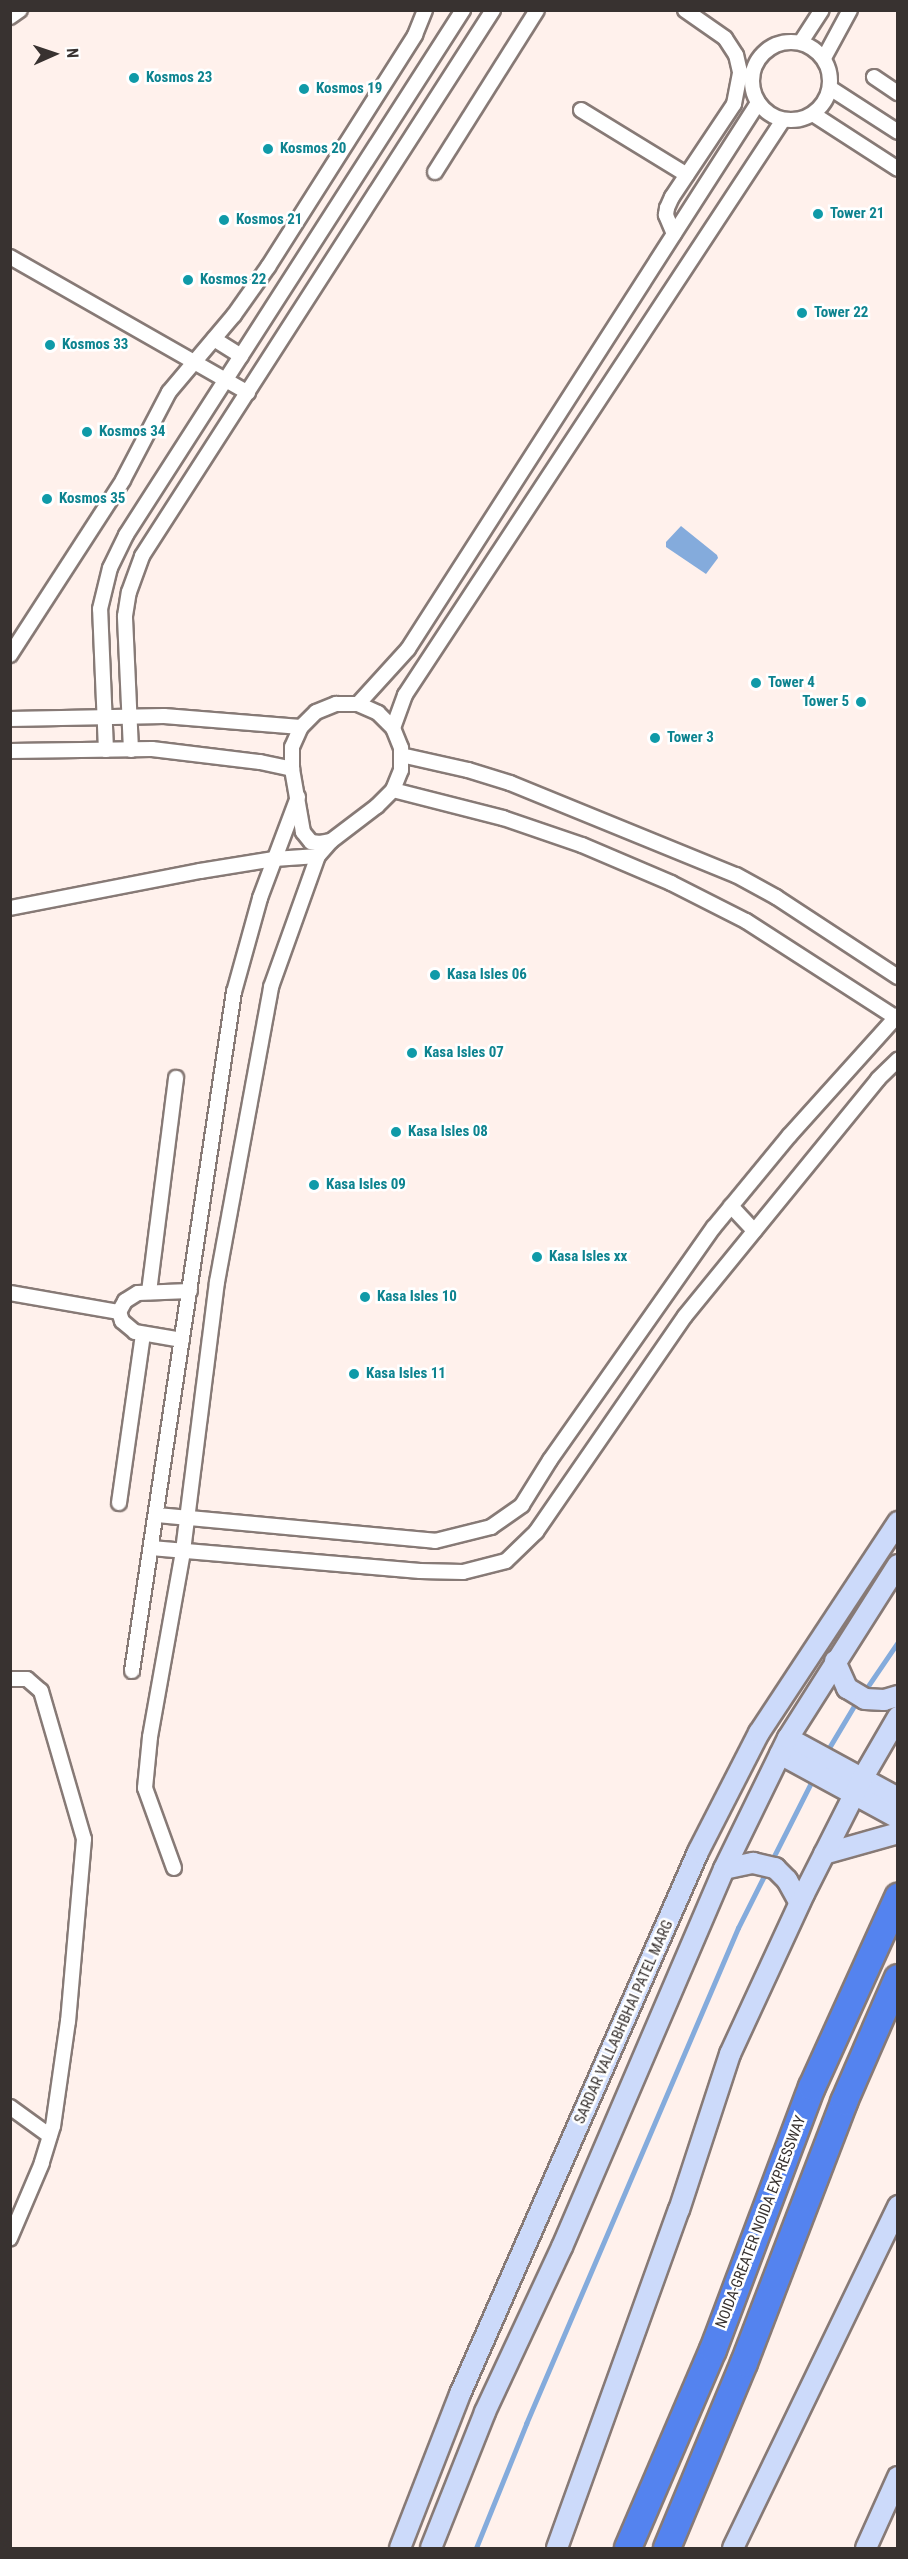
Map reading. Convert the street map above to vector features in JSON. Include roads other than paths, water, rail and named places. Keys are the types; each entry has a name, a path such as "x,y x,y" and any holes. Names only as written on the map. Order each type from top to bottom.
{"highway":[{"name":"NOIDA-GREATER NOIDA EXPRESSWAY","path":"628,2548 713,2350 812,2087 897,1897"},
{"path":"667,2548 744,2363 843,2102 897,1978"}],"street":[{"path":"10,17 20,10"},
{"path":"10,655 123,480 169,392 214,339 268,267 415,35 425,10"},
{"path":"106,750 100,609 110,568 126,535 463,10"},
{"path":"131,750 125,616 129,592 142,556 493,10"},
{"path":"435,172 537,10"},
{"path":"674,234 668,222 667,208 734,104 740,72 736,55 725,38 685,10"},
{"path":"801,42 822,10"},
{"path":"824,58 850,10"},
{"path":"783,42 801,42 813,47 824,58 830,73 830,88 824,103 813,114 799,120 783,120 769,114 758,103 752,89 752,73 758,59 769,48 783,42"},
{"path":"874,77 897,93"},
{"path":"830,88 897,132"},
{"path":"358,704 408,649 758,103"},
{"path":"581,110 687,175"},
{"path":"813,114 897,169"},
{"path":"393,728 405,695 783,120"},
{"path":"10,257 248,393"},
{"path":"214,339 241,356"},
{"path":"174,1868 145,1788 150,1737 183,1551 216,1282 271,987 318,856 331,840 377,806 393,790 401,770 401,755 393,728 378,713 358,704 336,704 316,712 301,727 292,747 292,769 303,831 306,838 320,843 331,840"},
{"path":"10,719 164,716 301,727"},
{"path":"10,751 152,749 260,762 292,769"},
{"path":"401,755 468,770 510,783 736,875 776,897 897,977"},
{"path":"157,1515 435,1541 491,1527 522,1505 571,1431 731,1206 789,1136 897,1017 746,921 671,883 582,845 503,818 393,790"},
{"path":"132,1671 234,992 274,859 298,797"},
{"path":"10,908 274,859 318,856"},
{"path":"151,1548 420,1571 463,1572 506,1561 536,1532 685,1316 878,1079 897,1060"},
{"path":"149,1292 176,1078"},
{"path":"731,1206 754,1231"},
{"path":"183,1340 143,1335 129,1329 122,1321 119,1312 124,1301 131,1296 149,1292 190,1291"},
{"path":"10,1293 119,1312"},
{"path":"119,1503 143,1335"},
{"name":"SARDAR VALLABHBHAI PATEL MARG","path":"399,2548 460,2394 698,1852 759,1733 897,1522"},
{"name":"SARDAR VALLABHBHAI PATEL MARG","path":"431,2548 485,2412 562,2247 724,1869 784,1746 897,1565"},
{"path":"835,1661 847,1688 865,1699 884,1700 897,1696"},
{"path":"10,1679 27,1679 41,1691 84,1839 68,2021 50,2136 10,2238"},
{"path":"557,2548 679,2210 730,2054 824,1854 897,1717"},
{"path":"784,1746 858,1787 897,1818"},
{"path":"858,1787 897,1798"},
{"path":"824,1854 897,1833"},
{"path":"724,1869 753,1863 775,1868 787,1880 800,1903"},
{"path":"10,2108 50,2136"},
{"path":"733,2548 897,2206"},
{"path":"866,2548 897,2477"}],"water":[{"path":"681,526 717,555 718,558 706,574 666,547 666,542"}],"waterway":[{"path":"864,1692 898,1642"},
{"path":"826,1753 857,1701"},
{"path":"771,1862 813,1779"},
{"path":"476,2548 526,2424 738,1928 767,1870"}],"place":[{"name":"Kosmos 23","path":"134,78"},
{"name":"Kosmos 19","path":"304,89"},
{"name":"Kosmos 20","path":"268,149"},
{"name":"Tower 21","path":"818,214"},
{"name":"Kosmos 21","path":"224,220"},
{"name":"Kosmos 22","path":"188,280"},
{"name":"Tower 22","path":"802,313"},
{"name":"Kosmos 33","path":"50,345"},
{"name":"Kosmos 34","path":"87,432"},
{"name":"Kosmos 35","path":"47,499"},
{"name":"Tower 4","path":"756,683"},
{"name":"Tower 5","path":"861,702"},
{"name":"Tower 3","path":"655,738"},
{"name":"Kasa Isles 06","path":"435,975"},
{"name":"Kasa Isles 07","path":"412,1053"},
{"name":"Kasa Isles 08","path":"396,1132"},
{"name":"Kasa Isles 09","path":"314,1185"},
{"name":"Kasa Isles xx","path":"537,1257"},
{"name":"Kasa Isles 10","path":"365,1297"},
{"name":"Kasa Isles 11","path":"354,1374"}]}
